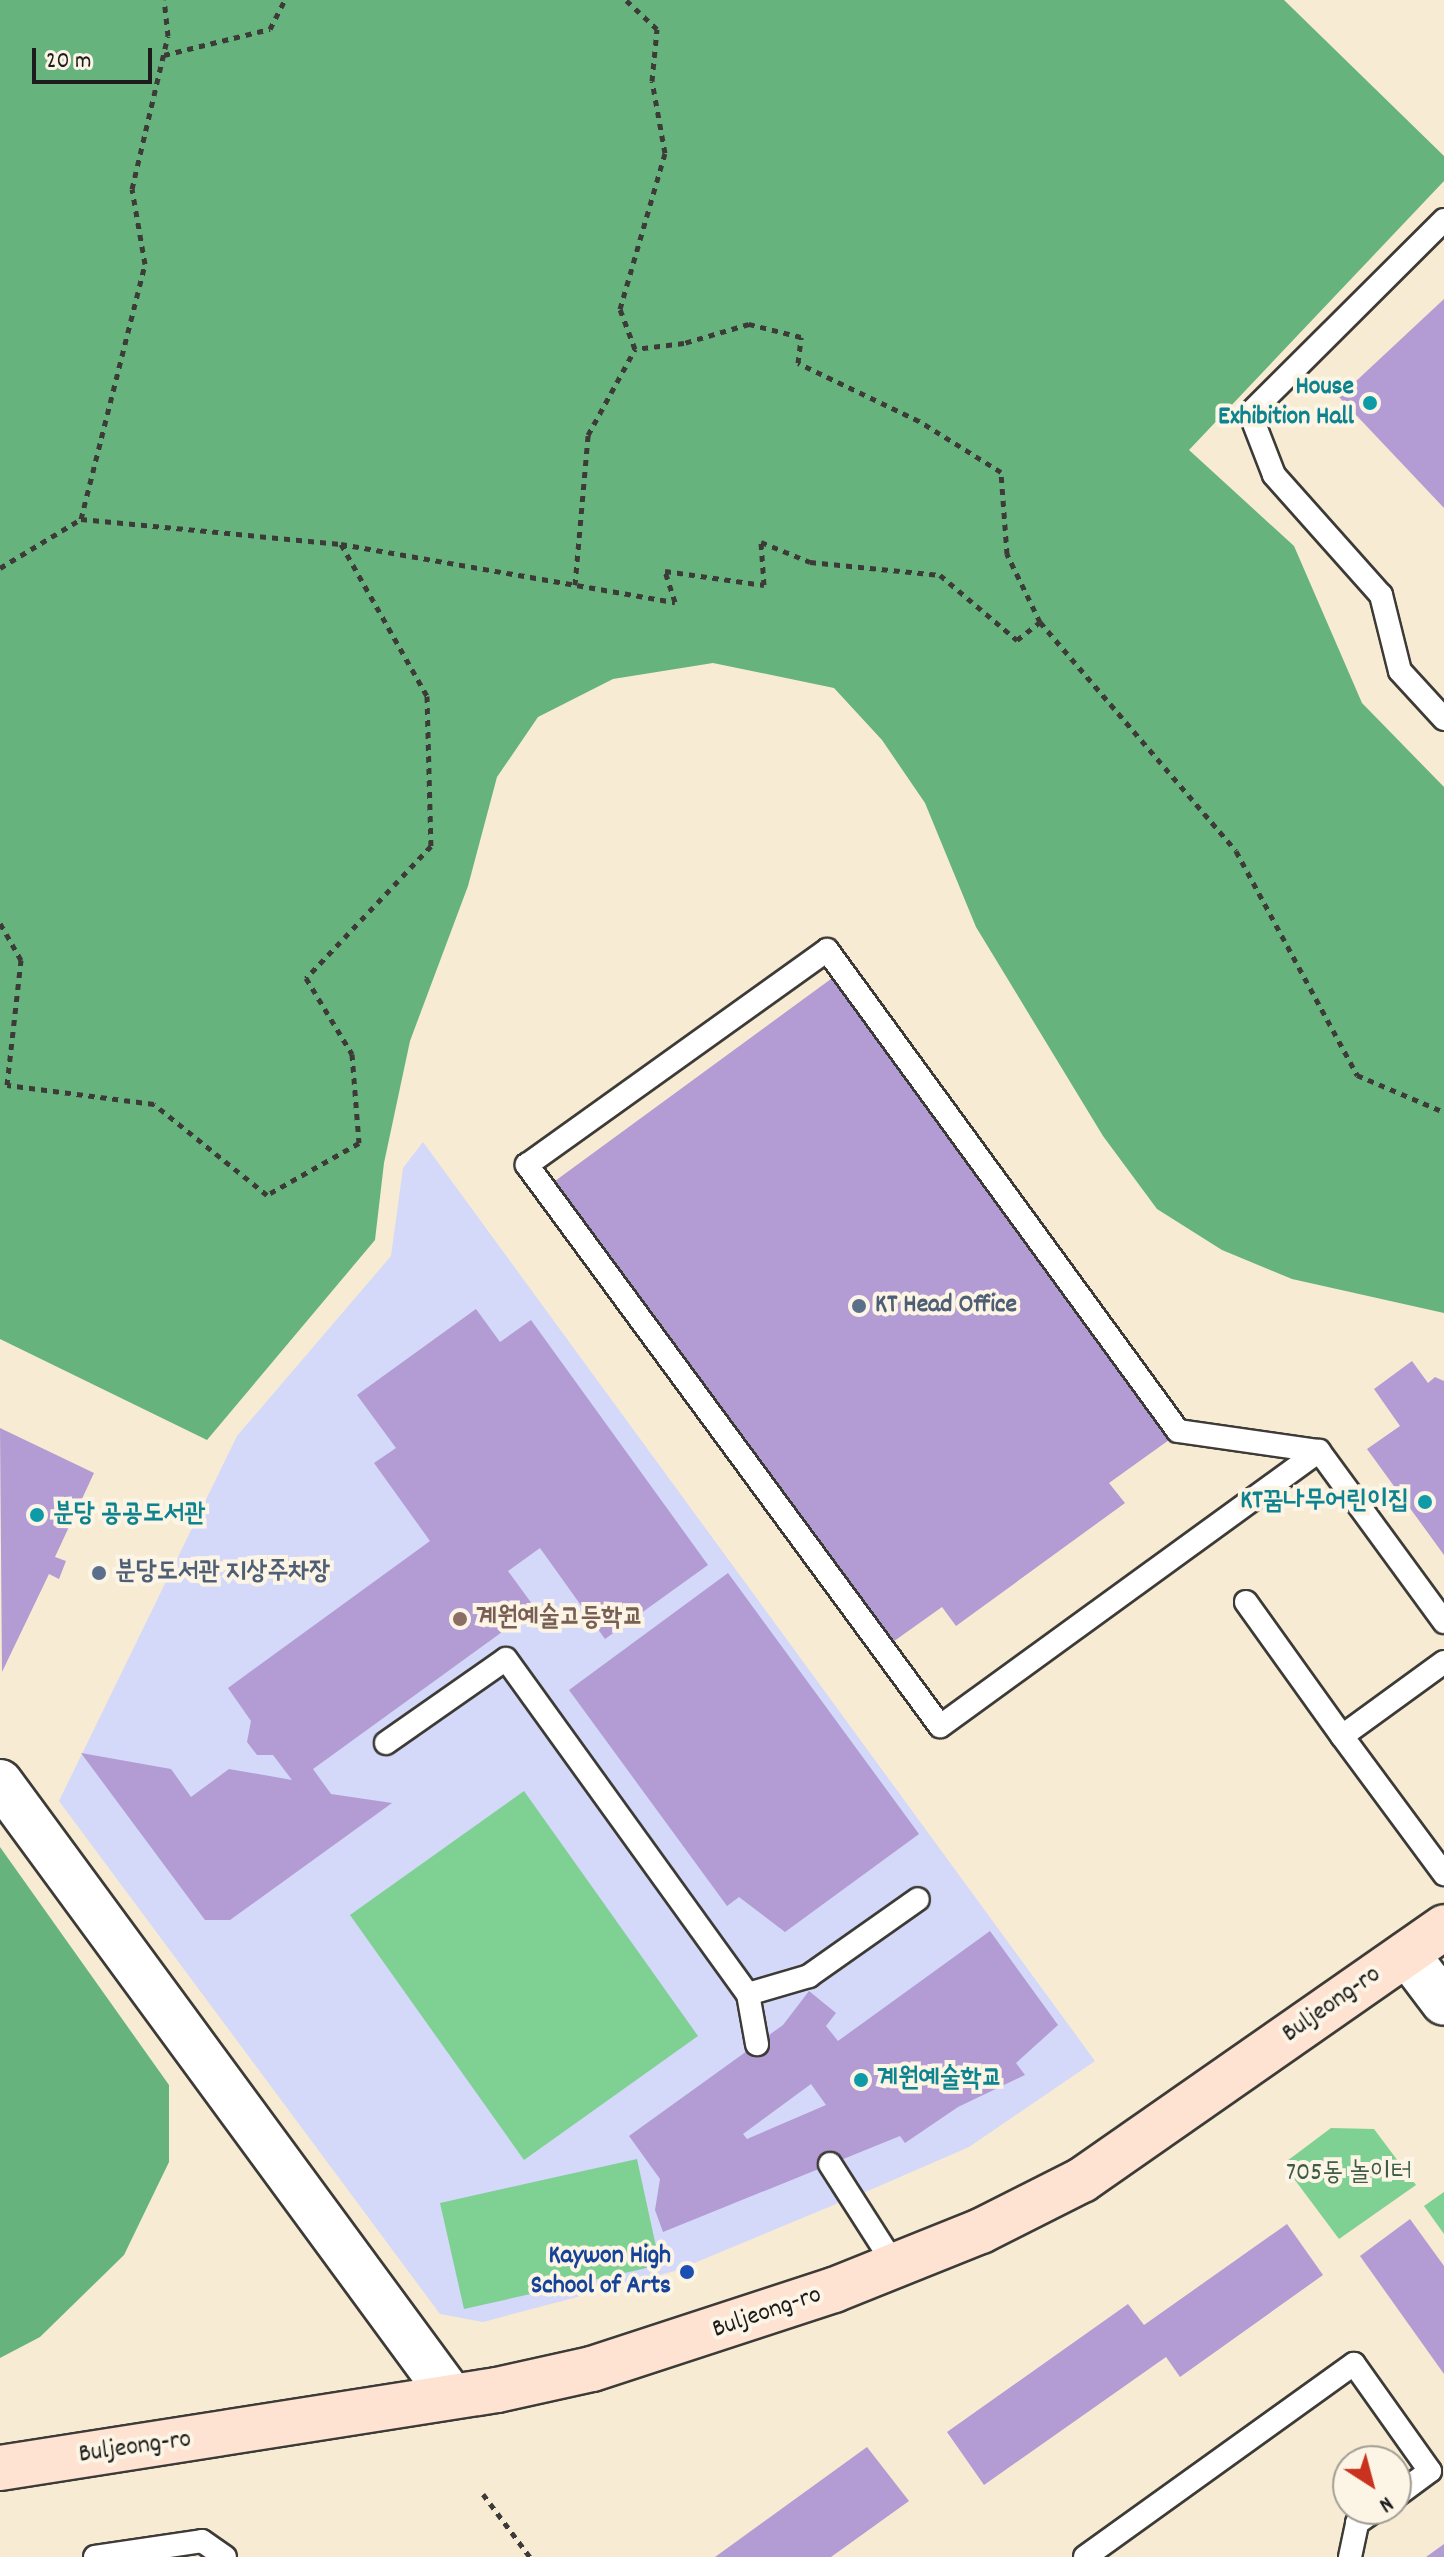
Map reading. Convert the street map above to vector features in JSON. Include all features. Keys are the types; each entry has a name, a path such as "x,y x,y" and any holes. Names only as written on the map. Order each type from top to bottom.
{"main road":[{"name":"Buljeong-ro","path":"0,2468 356,2416 592,2369 808,2300 981,2231 1082,2180 1444,1927"}],"street":[{"path":"0,1782 451,2396"},
{"path":"1407,1954 1444,2003"}],"lane":[{"path":"1444,220 1250,413 1274,475 1381,595 1400,671 1444,719"},
{"path":"1319,1451 940,1726 527,1165 827,950 1178,1431 1319,1451 1444,1622"},
{"path":"1246,1602 1444,1874"},
{"path":"386,1743 506,1659 748,1994 757,2044"},
{"path":"1342,1736 1444,1662"},
{"path":"748,1994 809,1976 918,1899"},
{"path":"830,2164 894,2264"},
{"path":"1096,2554 1354,2364 1412,2445"},
{"path":"1412,2446 1430,2471 1412,2484"},
{"path":"1350,2557 1357,2525"},
{"path":"95,2557 202,2541 225,2557"}],"path":[{"path":"81,519 145,264 132,189 168,36 164,0"},
{"path":"164,55 270,29 285,0"},
{"path":"575,585 588,435 635,349 620,309 665,153 652,81 657,29 626,0"},
{"path":"635,349 684,343 749,324 801,337 798,363 919,421 1001,472 1007,554 1040,622 1236,851 1357,1075 1444,1112"},
{"path":"0,568 81,519 341,544 675,602 665,571 764,585 761,542 810,562 940,575 1017,640 1040,622"},
{"path":"0,923 21,960 7,1085 154,1104 267,1195 359,1143 352,1054 306,978 431,846 427,696 341,544"},
{"path":"483,2494 530,2557"}],"shaded area":[{"name":"계원예술고등학교","path":"423,1142 1095,2061 969,2147 877,2187 675,2271 483,2322 440,2314 59,1801 237,1436 391,1256 403,1168"}],"green space":[{"path":"0,0 1284,0 1444,156 1444,181 1189,450 1294,546 1362,703 1444,787 1444,1313 1292,1279 1222,1250 1157,1209 1103,1136 976,927 925,803 882,740 834,688 713,663 613,679 538,717 497,777 468,886 410,1041 384,1163 375,1240 207,1440 0,1339"},
{"path":"524,1791 698,2036 524,2160 350,1915"},
{"path":"0,1847 169,2085 169,2162 124,2255 40,2337 0,2358"},
{"name":"705동 놀이터","path":"1331,2128 1374,2129 1416,2185 1339,2239 1283,2164"},
{"path":"637,2159 660,2265 464,2309 440,2203"},
{"path":"1444,2192 1444,2234 1424,2206"}],"building":[{"name":"House Exhibition Hall","path":"1444,299 1444,508 1339,397"},
{"name":"KT Head Office","path":"835,976 1169,1440 1109,1483 1125,1503 956,1626 942,1607 890,1644 555,1181"},
{"path":"476,1309 500,1342 531,1320 708,1565 605,1639 540,1548 508,1571 535,1608 313,1769 331,1794 392,1803 230,1920 205,1920 81,1753 171,1769 191,1797 229,1769 292,1780 273,1755 257,1755 247,1742 251,1721 228,1688 430,1541 374,1463 396,1448 357,1395"},
{"name":"KT꿈나무어린이집","path":"1412,1361 1428,1383 1435,1377 1444,1381 1444,1555 1367,1449 1400,1426 1374,1389"},
{"name":"분당 공공도서관","path":"0,1428 94,1473 55,1557 66,1561 59,1579 49,1574 2,1672"},
{"path":"728,1573 919,1834 785,1932 739,1897 727,1906 569,1690"},
{"name":"계원예술학교","path":"990,1931 1058,2025 1016,2063 1025,2075 958,2107 905,2143 900,2136 663,2232 655,2210 660,2179 629,2136 783,2025 809,1991 836,2013 826,2026 838,2041","holes":["811,2084 826,2105 747,2139 743,2134"]},
{"path":"1410,2219 1444,2266 1444,2374 1360,2256"},
{"path":"1287,2224 1323,2275 1180,2377 1166,2357 984,2485 947,2432 1128,2304 1144,2325"},
{"path":"867,2447 909,2501 831,2557 715,2557"},
{"path":"1444,2544 1444,2557 1426,2557"}],"place":[{"name":"House Exhibition Hall","path":"1370,403"},
{"name":"KT Head Office","path":"859,1306"},
{"name":"KT꿈나무어린이집","path":"1425,1502"},
{"name":"분당 공공도서관","path":"37,1515"},
{"name":"분당도서관 지상주차장","path":"99,1573"},
{"name":"계원예술고등학교","path":"460,1619"},
{"name":"계원예술학교","path":"861,2080"},
{"name":"Kaywon High School of Arts","path":"687,2272"}]}
